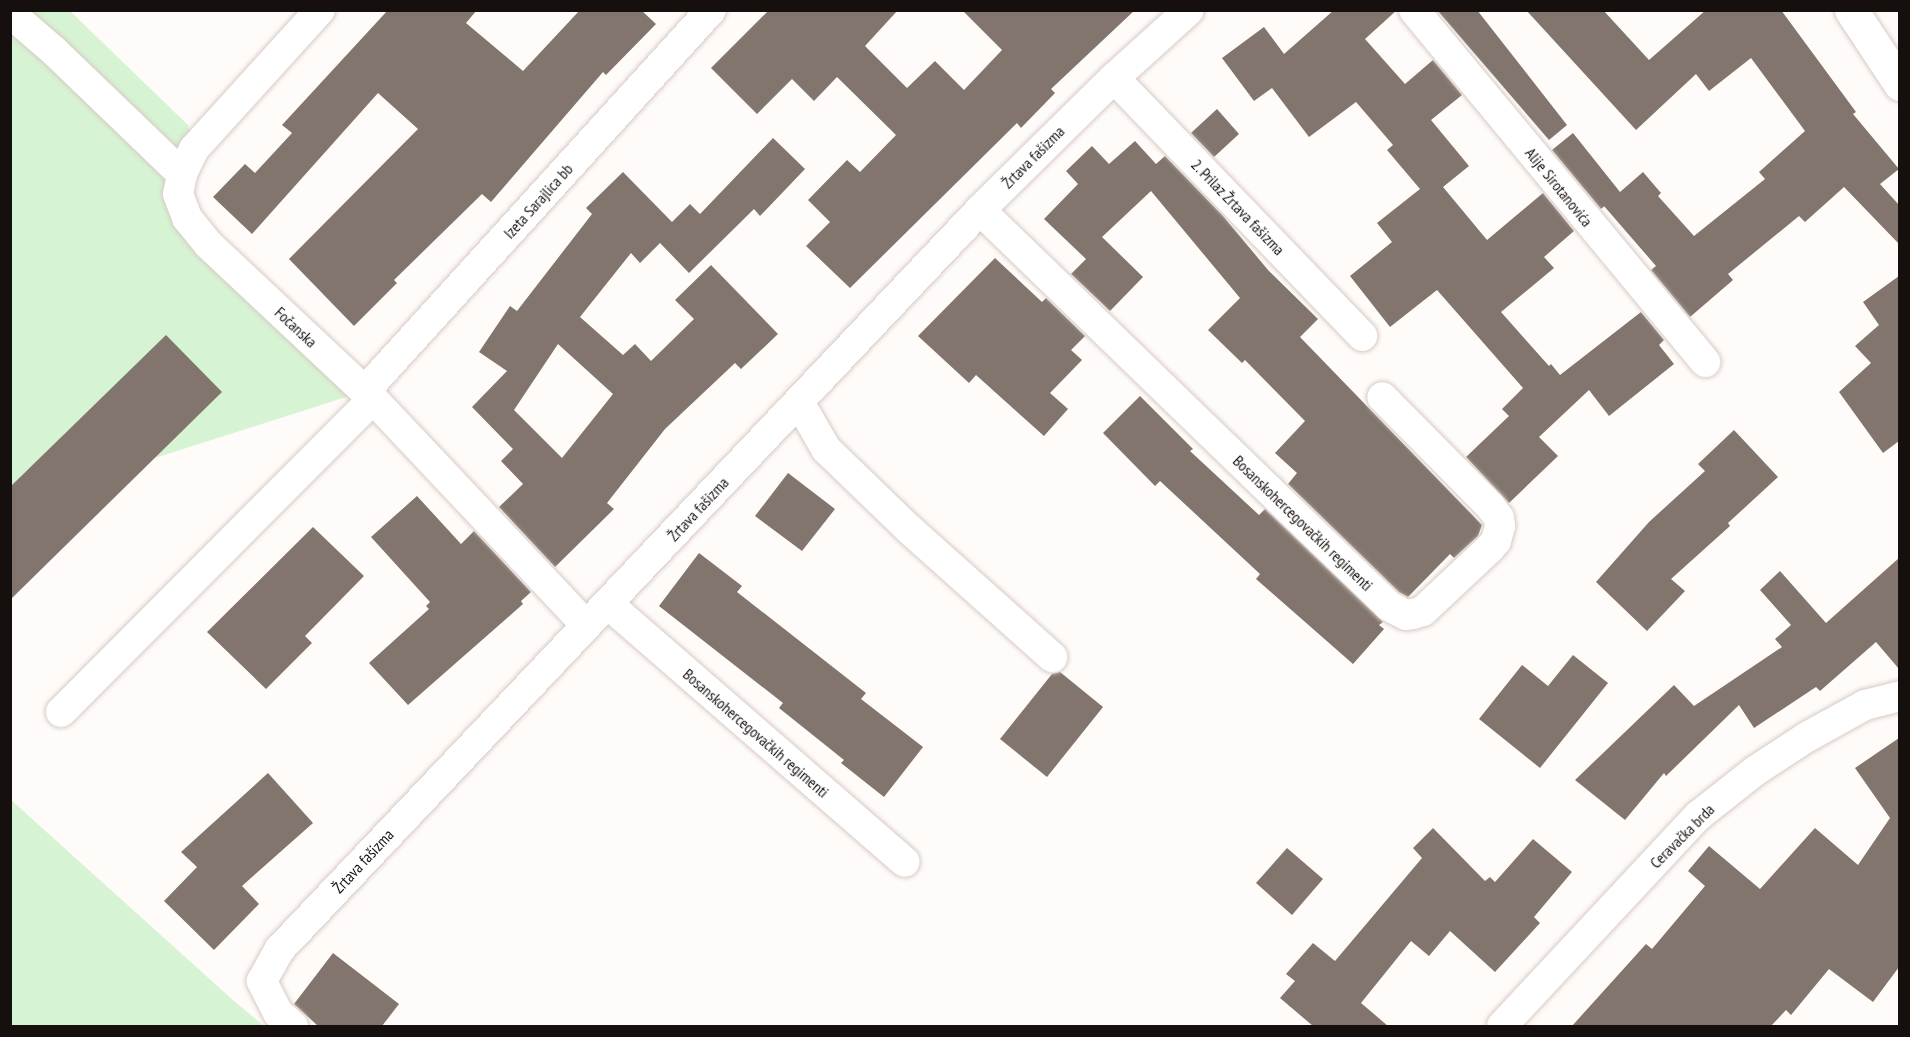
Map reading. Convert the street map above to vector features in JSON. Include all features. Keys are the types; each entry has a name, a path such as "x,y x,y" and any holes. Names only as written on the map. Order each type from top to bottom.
{"main road":[{"path":"1851,10 1899,84"}],"street":[{"name":"Fočanska","path":"320,10 216,122 194,149 182,174 178,194 187,218 201,235 369,395 586,625"},
{"name":"Izeta Sarajlica bb","path":"61,712 369,395 711,10"},
{"name":"Žrtava fašizma","path":"293,1026 278,1013 262,981 280,949 980,210 1114,78 1189,10"},
{"name":"Alije Sirotanovića","path":"1414,10 1705,362"},
{"path":"10,13 54,51 182,174"},
{"name":"2. Prilaz Žrtava fašizma","path":"1114,78 1362,336"},
{"name":"Bosanskohercegovačkih regimenti","path":"980,210 1389,606 1406,615 1423,611 1490,548 1496,541 1500,526 1499,518 1490,506 1382,397"},
{"path":"799,402 826,449 910,530 1052,657"},
{"name":"Bosanskohercegovačkih regimenti","path":"608,604 904,862"},
{"name":"Ceravačka brda","path":"1502,1026 1698,816 1755,771 1807,737 1864,705 1899,696"}],"green space":[{"path":"11,11 70,11 188,125 194,149 178,194 365,391 11,504"},
{"path":"10,799 234,1001 264,1026 11,1026"}],"building":[{"path":"388,10 477,10 466,23 523,71 580,10 641,10 656,24 606,75 603,72 491,202 482,194 394,280 397,283 354,326 289,259 418,129 378,93 252,234 213,197 245,164 255,173 292,133 282,125"},
{"path":"769,10 898,10 865,46 907,88 935,61 964,90 1002,50 962,10 1135,10 1051,89 1055,93 1021,128 1017,123 850,288 806,246 830,222 808,200 847,160 860,172 896,135 837,77 814,101 792,79 757,114 711,68"},
{"path":"1334,10 1397,10 1365,39 1405,84 1433,60 1462,95 1431,120 1469,166 1443,187 1487,240 1543,193 1574,231 1544,257 1554,268 1501,312 1549,366 1551,364 1560,375 1641,312 1664,340 1659,345 1674,364 1609,416 1589,390 1539,437 1558,456 1509,503 1466,457 1509,416 1502,409 1523,388 1437,290 1390,327 1350,276 1392,242 1377,223 1420,189 1387,150 1393,145 1356,102 1309,137 1272,88 1254,101 1222,58 1264,27 1284,54"},
{"path":"1437,10 1477,10 1567,125 1549,140"},
{"path":"1526,10 1603,10 1649,60 1706,10 1781,10 1856,112 1853,114 1899,169 1880,184 1899,205 1899,244 1844,187 1805,222 1799,216 1728,274 1733,280 1690,317 1651,270 1656,266 1604,206 1601,209 1552,150 1573,133 1620,192 1643,172 1661,193 1658,196 1694,236 1765,179 1759,172 1805,131 1751,58 1709,91 1696,74 1636,130"},
{"path":"1217,109 1239,134 1214,157 1191,133"},
{"path":"773,138 805,169 760,216 754,209 689,273 660,243 640,263 631,253 580,317 623,355 635,344 651,361 694,319 675,300 711,265 778,334 741,369 735,363 665,429 607,503 614,509 555,567 499,507 523,484 501,461 513,449 472,407 507,371 479,352 510,306 517,311 592,214 586,208 623,172 672,222 690,204 700,214","holes":["558,344 613,394 562,458 514,410"]},
{"path":"1135,141 1156,164 1165,156 1223,216 1268,270 1318,319 1300,337 1482,525 1478,536 1454,558 1450,554 1408,597 1399,592 1288,484 1297,473 1275,453 1305,421 1245,360 1242,363 1208,330 1240,298 1151,191 1102,237 1143,277 1110,311 1071,274 1086,259 1044,219 1078,184 1066,171 1092,146 1109,164"},
{"path":"995,258 1042,302 1046,298 1085,336 1071,350 1082,360 1050,393 1068,409 1044,436 976,375 969,383 918,336"},
{"path":"1899,276 1899,441 1883,453 1839,392 1871,363 1855,346 1879,325 1863,302"},
{"path":"166,335 222,392 10,600 10,487"},
{"path":"1140,396 1193,449 1190,451 1259,515 1265,509 1383,622 1379,625 1384,629 1353,664 1256,579 1260,574 1160,481 1155,486 1103,433"},
{"path":"1734,430 1778,477 1728,523 1730,526 1671,579 1685,591 1647,631 1596,582 1649,522 1705,471 1698,464"},
{"path":"788,473 835,509 802,551 755,516"},
{"path":"417,496 461,544 474,531 531,592 521,601 523,604 408,705 369,663 429,609 426,606 430,602 371,537"},
{"path":"313,527 364,576 305,636 312,643 266,689 207,632"},
{"path":"699,553 742,586 737,592 866,693 861,699 923,747 884,797 841,763 844,760 779,708 783,703 659,606"},
{"path":"1899,558 1899,669 1876,642 1820,691 1816,687 1754,728 1739,705 1666,776 1664,773 1625,820 1575,780 1674,685 1694,706 1782,647 1775,639 1791,625 1760,590 1780,571 1826,623"},
{"path":"1573,655 1608,683 1540,768 1479,719 1522,665 1548,686"},
{"path":"1060,672 1103,707 1047,777 1000,739 1052,674"},
{"path":"1899,738 1899,967 1873,1002 1829,969 1791,1015 1786,1010 1771,1026 1572,1026 1646,944 1652,949 1705,886 1688,871 1709,846 1760,889 1815,828 1858,865 1890,818 1855,768"},
{"path":"268,773 313,823 242,886 259,904 214,950 164,901 197,867 181,852"},
{"path":"1433,828 1485,881 1490,877 1495,882 1533,839 1572,872 1534,917 1540,923 1495,972 1450,931 1429,956 1411,941 1361,1003 1388,1026 1313,1026 1280,998 1295,981 1286,974 1313,943 1335,961 1422,858 1413,848"},
{"path":"1287,848 1323,879 1292,915 1256,883"},
{"path":"333,953 399,1004 382,1026 318,1026 294,1004"}]}
